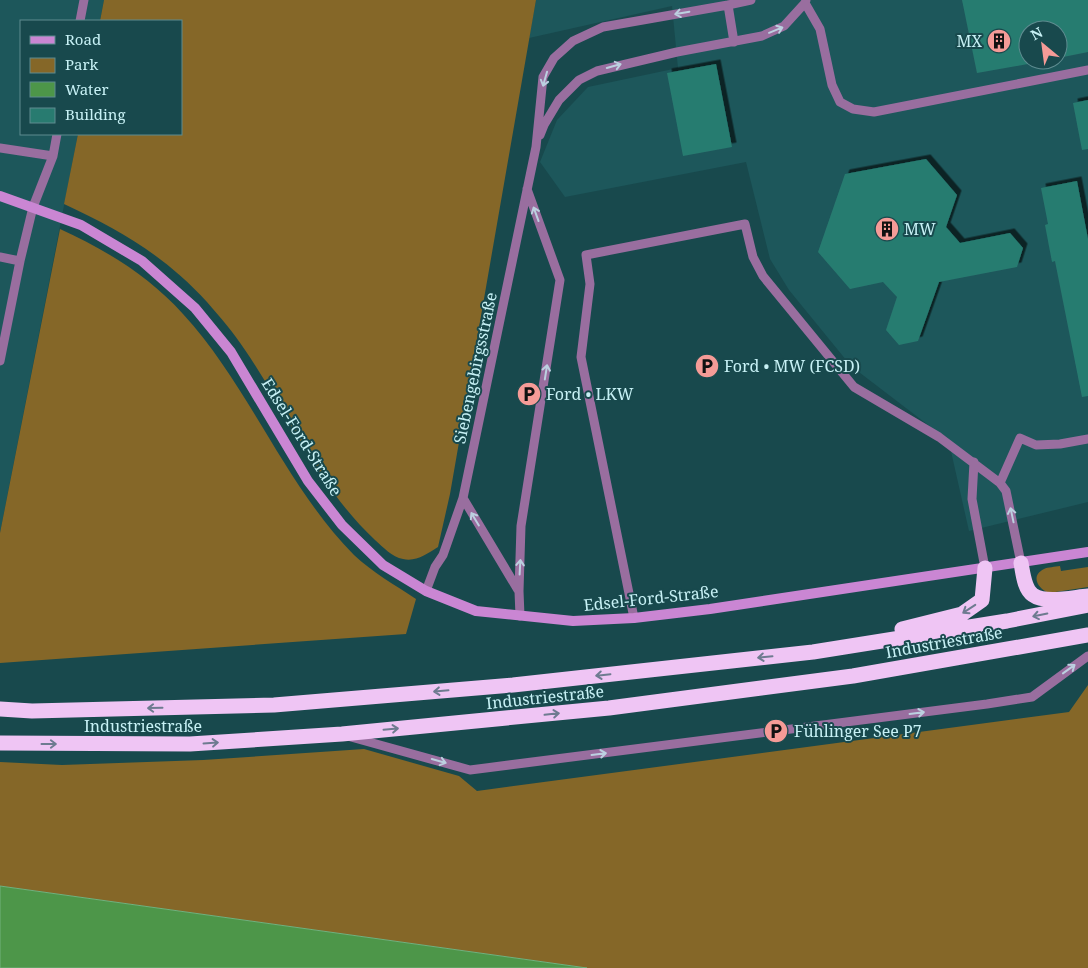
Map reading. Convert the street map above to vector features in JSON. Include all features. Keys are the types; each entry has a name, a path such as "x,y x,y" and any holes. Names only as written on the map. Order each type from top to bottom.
{"highway":[{"path":"1021,563 1025,584 1033,595 1047,600 1088,596"},
{"path":"813,652 962,614 982,600 985,568"},
{"name":"Industriestraße","path":"0,709 32,711 274,705 513,685 813,652 1007,622 1088,605"},
{"name":"Industriestraße","path":"0,743 190,744 342,734 609,708 834,679 1088,635"}],"street":[{"name":"Edsel-Ford-Straße","path":"0,196 82,225 142,261 195,308 231,352 308,481 342,525 383,565 426,591 476,611 573,621 634,618 710,609 1088,552"}],"lane":[{"path":"80,20 84,0"},
{"path":"536,147 544,77 554,58 573,42 603,27 751,0"},
{"path":"536,147 544,125 559,100 579,80 597,71 622,64 762,36 784,26 806,2 820,29 832,85 840,102 853,109 874,112 1088,70"},
{"path":"728,5 734,42"},
{"path":"0,361 33,207 53,156 57,135"},
{"name":"Siebengebirgsstraße","path":"426,591 435,567 442,555 463,498 536,147"},
{"path":"0,148 53,156"},
{"path":"520,616 518,591 521,526 560,280 527,188"},
{"path":"634,618 580,357 590,284 586,255 745,224 753,257 762,276 854,387 939,437 1000,483 1006,491 1021,563"},
{"path":"0,257 20,261"},
{"path":"1000,483 1020,438 1036,445 1060,444 1088,439"},
{"path":"974,462 972,499 985,568"},
{"path":"463,498 518,591"},
{"path":"342,734 470,770 910,714 1032,696 1088,656"}],"shaded area":[{"path":"0,0 104,0 100,20 20,20 20,135 78,135 0,533"},
{"path":"536,0 1088,0 1088,502 969,531 948,438 936,431 851,366 789,290 770,259 746,162 565,197 540,162 557,120 588,87 678,68 672,6 529,38"}],"green space":[{"path":"104,0 536,0 450,494 438,547 421,557 408,560 399,558 384,549 337,497 320,473 245,350 232,331 207,302 175,271 141,246 123,234 64,204 78,135 182,135 182,20 100,20"},
{"path":"60,229 110,255 141,276 170,300 207,342 307,498 329,527 361,561 416,599 406,634 0,663 0,533"},
{"path":"1060,566 1061,571 1088,567 1088,587 1049,593 1042,589 1037,582 1037,575 1046,568"},
{"path":"1088,685 1088,968 587,968 0,886 0,762 62,765 203,760 364,749 459,776 477,791 1069,712"}],"water":[{"path":"0,886 587,968 0,968"}],"building":[{"name":"MX","path":"962,0 1088,0 1088,52 1068,56 1068,20 1018,20 1018,66 977,73"},
{"path":"716,64 732,147 683,156 667,73"},
{"path":"1088,100 1088,149 1082,150 1073,103"},
{"name":"MW","path":"926,159 957,195 946,227 960,243 1010,233 1023,248 1017,267 939,282 918,341 899,345 886,330 897,297 883,282 850,289 818,252 845,174"},
{"path":"1077,181 1088,239 1088,396 1082,397 1055,261 1052,262 1045,225 1048,224 1041,188"}],"place":[{"name":"MX","path":"999,41"},
{"name":"MW","path":"887,229"},
{"name":"Ford • MW (FCSD)","path":"707,366"},
{"name":"Ford • LKW","path":"529,394"},
{"name":"Fühlinger See P7","path":"776,731"}]}
